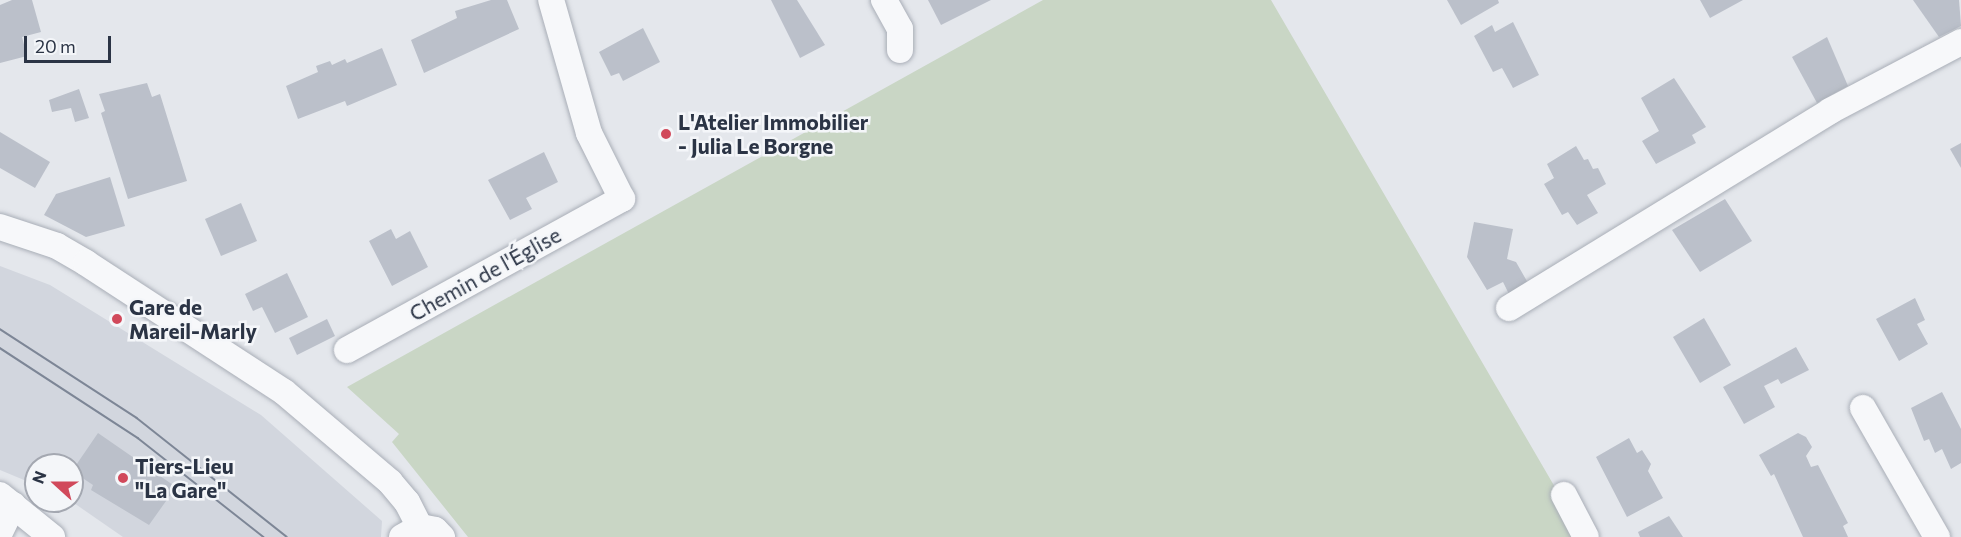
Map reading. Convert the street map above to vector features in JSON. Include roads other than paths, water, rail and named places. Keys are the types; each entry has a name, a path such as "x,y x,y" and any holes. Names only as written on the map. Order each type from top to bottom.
{"street":[{"name":"Chemin de l'Église","path":"347,350 622,199 589,133 550,0"},
{"path":"884,0 900,29 900,50"},
{"path":"1509,308 1830,111 1961,42"},
{"path":"0,227 34,237 86,263 317,416 390,482 407,502 421,534"},
{"path":"1863,408 1937,537"},
{"path":"1564,495 1586,537"},
{"path":"0,532 7,500 52,537"}],"tram line":[{"path":"0,329 137,418 287,537"},
{"path":"0,348 138,438 264,537"}],"place":[{"name":"L'Atelier Immobilier - Julia Le Borgne","path":"666,134"},
{"name":"Gare de Mareil-Marly","path":"117,319"},
{"name":"Tiers-Lieu \"La Gare\"","path":"123,478"}]}
